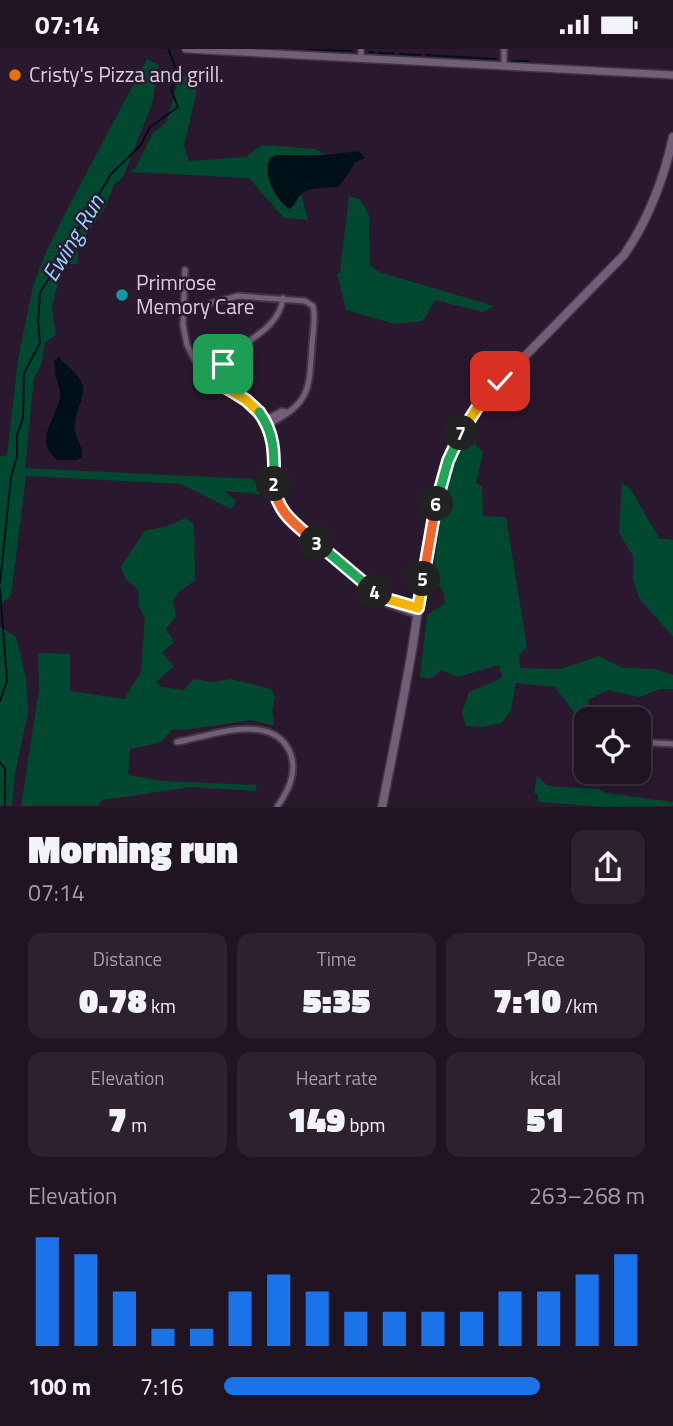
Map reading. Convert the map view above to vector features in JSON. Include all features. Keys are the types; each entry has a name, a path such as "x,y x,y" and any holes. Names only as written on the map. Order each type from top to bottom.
{"main road":[{"path":"382,807 405,691 439,490 448,461 461,433 492,390 624,255 649,209 673,137"}],"street":[{"path":"186,49 361,53 673,75"},
{"path":"503,65 504,49"},
{"path":"185,270 184,334 190,353 212,379 246,400 266,423 274,447 274,488 282,511 390,606 418,611"},
{"path":"211,303 237,296 283,298 311,303 314,309 310,386 297,405 283,417 266,423"},
{"path":"212,379 225,359 274,322 283,298"},
{"path":"207,374 220,360 225,359"},
{"path":"177,742 247,728 263,729 276,736 289,752 293,768 291,782 277,807"},
{"path":"651,743 673,744"}],"green space":[{"path":"147,59 159,65 152,104 123,177 114,185 105,208 82,241 78,251 78,264 63,264 52,307 56,335 45,342 42,363 34,378 25,468 253,479 267,495 224,491 236,501 231,509 181,484 26,476 11,595 0,606 0,456 7,455 18,360 33,286 46,252 72,200"},
{"path":"189,72 198,85 184,146 189,161 246,157 261,145 315,149 326,155 289,155 268,164 276,195 289,209 301,194 308,220 284,218 249,178 130,172 136,167 153,133 166,123 179,78"},
{"path":"349,196 360,199 369,215 370,266 379,272 494,306 483,312 435,300 423,321 395,324 346,310 337,273 340,273"},
{"path":"470,434 477,437 475,445 483,452 476,483 482,487 483,516 506,517 527,647 519,655 520,668 561,669 599,656 623,668 655,669 673,675 673,689 660,689 639,697 608,690 588,700 590,707 574,707 574,713 555,687 516,683 511,710 502,723 483,727 466,726 462,713 469,692 502,678 499,665 458,677 441,670 432,678 420,677 427,615 445,603 444,593 433,577 444,503 461,451"},
{"path":"622,483 630,488 659,538 673,540 673,637 639,598 633,580 633,556 619,533"},
{"path":"185,518 194,524 195,580 179,592 173,601 176,616 166,629 174,642 162,653 174,666 156,682 161,687 184,690 194,679 212,682 230,679 271,689 275,697 272,709 274,726 251,720 185,730 173,729 160,743 130,749 128,775 163,781 257,785 255,791 191,787 102,800 98,806 21,806 39,690 38,653 70,654 70,691 124,699 141,672 145,618 138,605 139,591 125,578 121,567 144,531 168,526"},
{"path":"0,627 16,637 26,678 28,713 15,773 12,806 0,806"},
{"path":"537,776 548,786 599,789 606,793 673,802 673,806 604,807 538,802 538,794 534,793"}],"shaded area":[{"path":"359,151 365,158 355,162 338,187 307,191 299,196 289,209 271,186 268,165 270,158 277,155 326,155"},
{"path":"59,357 83,387 75,425 82,453 82,457 77,460 57,460 47,445 46,437 60,398 54,360"}],"waterway":[{"name":"Ewing Run","path":"0,583 11,477 17,456 17,435 23,418 24,373 40,343 40,293 111,174 141,145 150,127 178,107 171,90 176,70 168,49"},
{"path":"307,49 352,51"},
{"path":"369,52 374,52"},
{"path":"379,53 394,53"},
{"path":"400,54 421,55"},
{"path":"426,55 496,59"},
{"path":"512,61 528,61"},
{"name":"Ewing Run","path":"0,588 7,681 0,701"},
{"name":"Ewing Run","path":"0,762 5,769 5,807"}],"place":[{"name":"Cristy's Pizza and grill.","path":"15,75"},
{"name":"Primrose Memory Care","path":"122,295"}],"route":[{"path":"223,364 212,379 252,405 271,433 275,455 274,488 277,502 285,515 380,597 418,608 439,490 448,461 468,420 500,381"}]}
